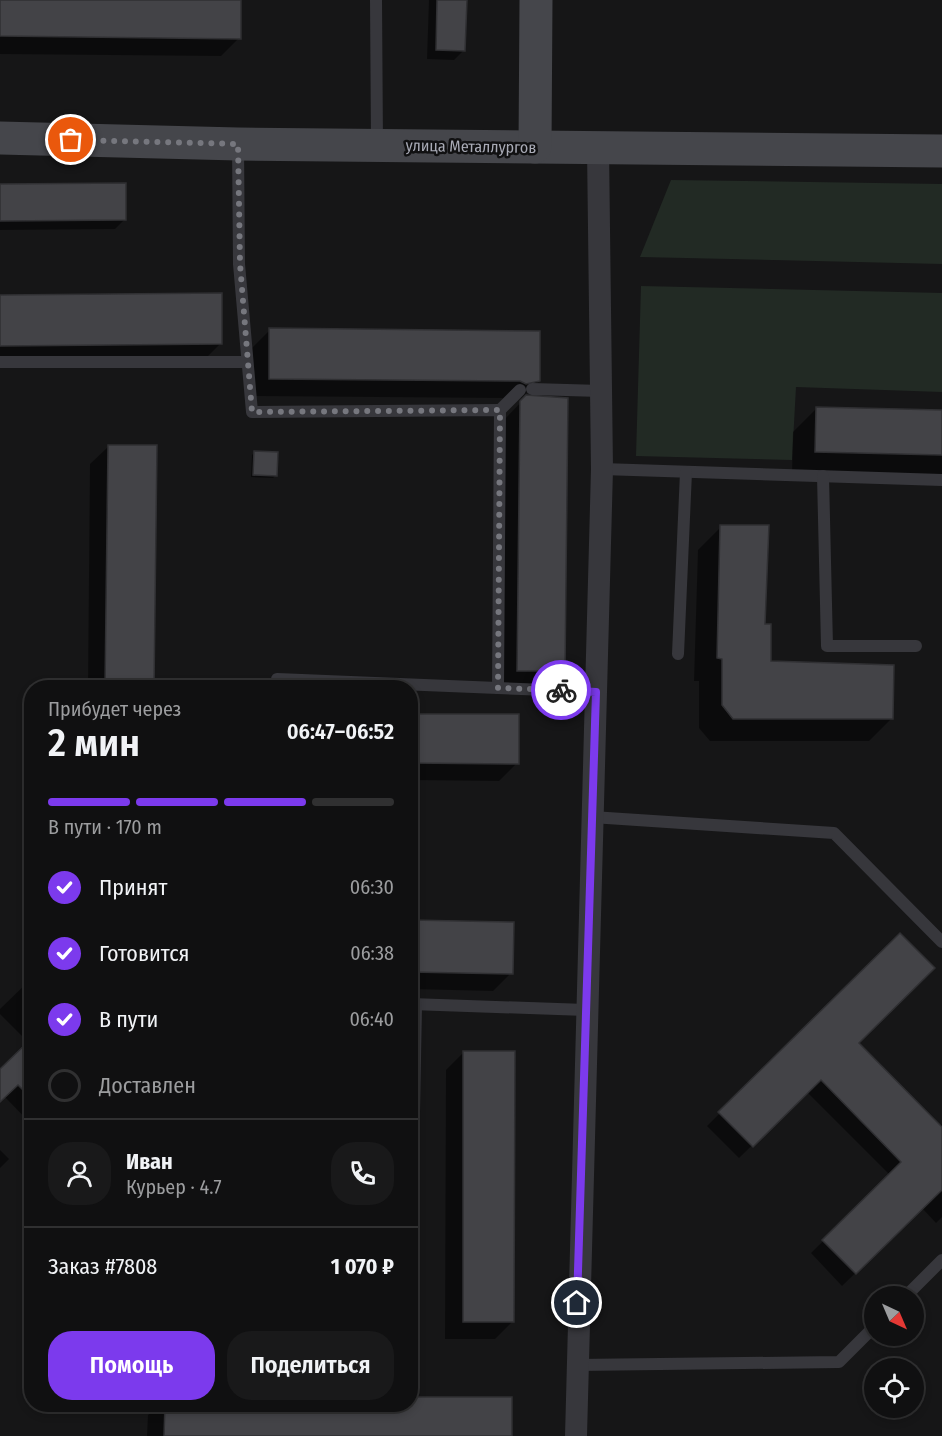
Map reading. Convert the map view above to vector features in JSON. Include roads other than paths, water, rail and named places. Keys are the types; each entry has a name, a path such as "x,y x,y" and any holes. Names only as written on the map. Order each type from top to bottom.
{"main road":[{"path":"535,147 536,0"},
{"name":"улица Металлургов","path":"0,138 238,144 942,152"}],"street":[{"path":"576,1436 576,1365 602,469 598,148"}],"lane":[{"path":"376,0 377,145"},
{"path":"238,144 240,264 246,362 252,412 500,410 526,390 601,391"},
{"path":"0,362 246,362"},
{"path":"498,688 500,410"},
{"path":"602,469 942,480"},
{"path":"678,654 686,472"},
{"path":"823,476 827,646 916,646"},
{"path":"277,679 302,680"},
{"path":"418,685 596,692"},
{"path":"592,817 834,833 942,942"},
{"path":"418,1005 586,1010"},
{"path":"916,1286 942,1260"},
{"path":"576,1365 838,1362 864,1337"}]}
